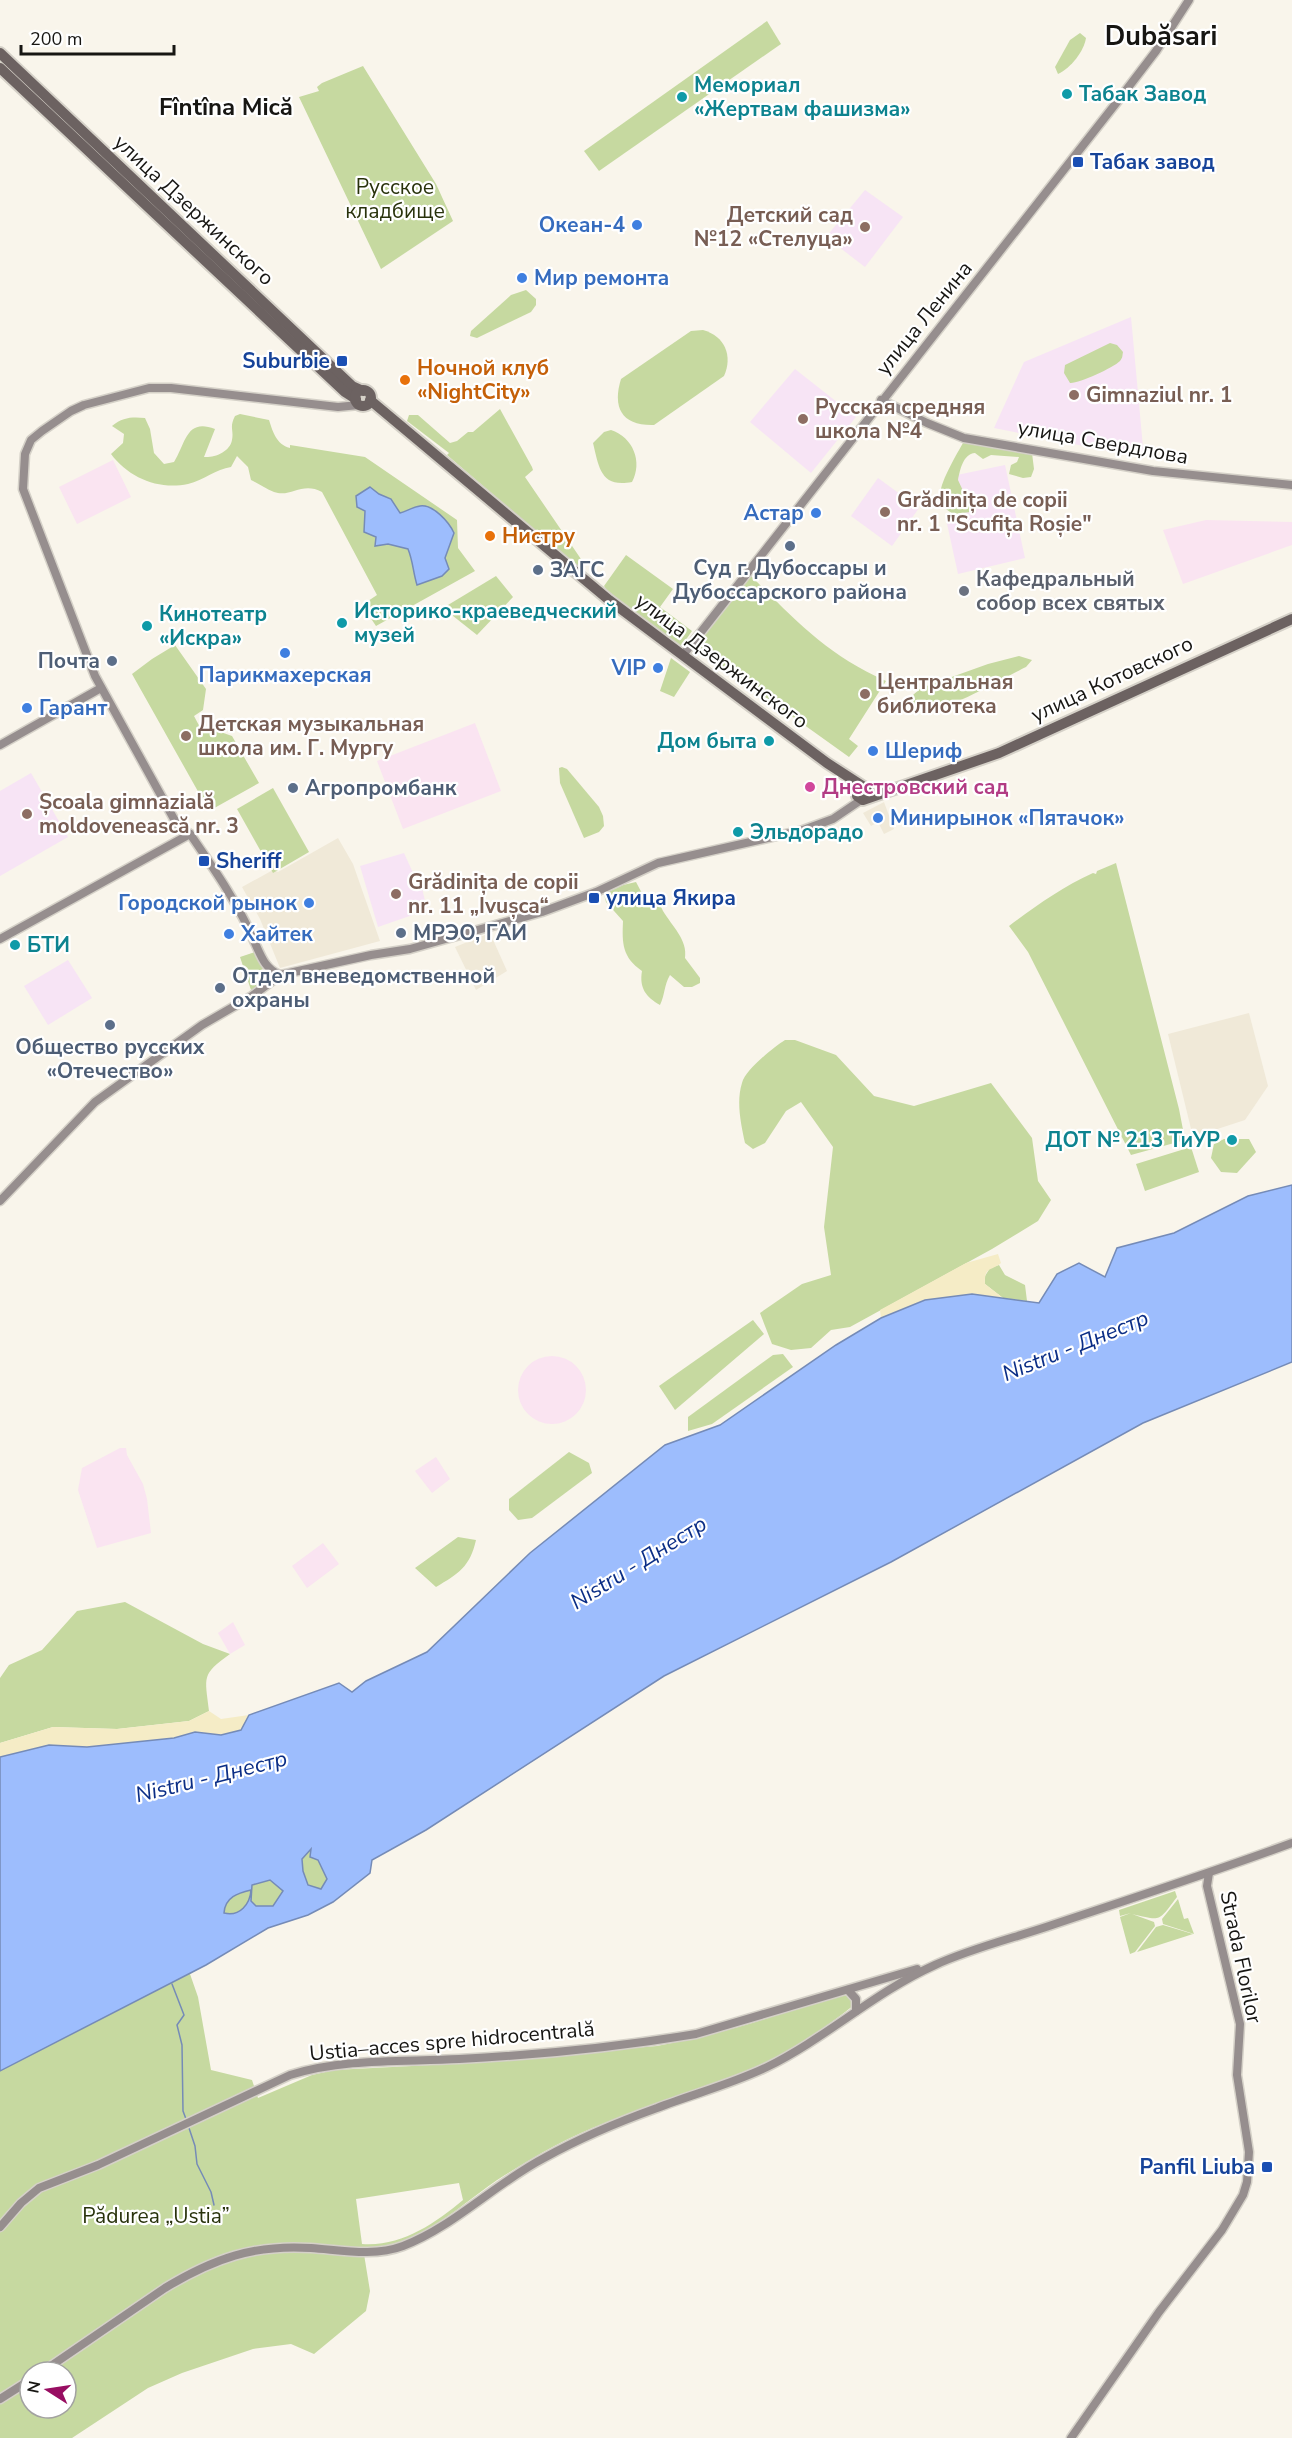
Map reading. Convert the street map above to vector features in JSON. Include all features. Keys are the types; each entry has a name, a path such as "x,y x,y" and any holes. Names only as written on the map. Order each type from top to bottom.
{"highway":[{"name":"улица Дзержинского","path":"0,53 366,401 463,477 609,600 852,780 862,793"},
{"name":"улица Дзержинского","path":"0,68 345,392 366,401"},
{"name":"улица Котовского","path":"862,793 879,795 999,753 1292,619"}],"street":[{"name":"улица Ленина","path":"683,655 1156,51 1189,0"},
{"path":"280,975 267,966 237,904 190,834 182,830 174,819 101,688 23,489 26,454 31,440 71,411 98,400 149,388 171,388 346,407 366,401"},
{"name":"улица Свердлова","path":"881,400 964,438 1153,471 1292,485"},
{"path":"0,745 101,688"},
{"path":"0,1200 95,1102 202,1025 252,996 280,975 410,949 510,922 557,907 658,863 803,830 833,819 851,807 862,793"},
{"path":"0,939 190,834"},
{"path":"60,2360 165,2288 224,2258 242,2252 278,2247 379,2252 404,2246 440,2227 522,2170 566,2146 654,2109 762,2069 787,2056 886,1991 938,1963 1292,1843"},
{"name":"Strada Florilor","path":"1071,2438 1159,2312 1221,2230 1243,2195 1247,2182 1250,2152 1238,2090 1240,2024 1208,1886 1209,1873"},
{"name":"Ustia–acces spre hidrocentrală","path":"0,2227 21,2203 39,2188 98,2165 290,2075 316,2067 473,2058 661,2040 696,2034 938,1963"},
{"path":"848,1990 856,1999 856,2011"},
{"path":"0,2399 18,2388"}],"shaded area":[{"name":"Детский сад №12 «Стелуца»","path":"865,190 903,217 865,267 826,237"},
{"name":"Gimnaziul nr. 1","path":"1131,317 1144,458 994,428 1024,362"},
{"name":"Русская средняя школа №4","path":"795,369 856,417 811,473 750,422"},
{"path":"113,460 131,497 77,524 59,487"},
{"path":"1005,465 1025,558 958,574 946,519 961,516 952,476"},
{"name":"Grădinița de copii nr. 1 \"Scufița Roșie\"","path":"878,478 919,508 892,546 851,516"},
{"path":"1206,520 1292,522 1292,545 1183,584 1163,530"},
{"path":"475,723 501,791 403,829 377,761"},
{"name":"Școala gimnazială moldovenească nr. 3","path":"31,773 68,837 0,876 0,791"},
{"name":"Минирынок «Пятачок»","path":"884,802 894,829 884,834 878,822 871,826 863,813"},
{"name":"Городской рынок","path":"338,838 353,864 380,941 280,968 260,919 242,887 273,870 278,872"},
{"name":"Grădinița de copii nr. 11 „Ivușca“","path":"404,853 414,875 420,879 427,910 378,927 360,866"},
{"path":"490,933 507,971 476,990 455,947"},
{"path":"68,960 92,998 48,1025 24,986"},
{"path":"1249,1013 1268,1086 1245,1120 1193,1137 1168,1034"},
{"path":"559,1356 571,1362 580,1371 586,1383 584,1403 576,1414 559,1424 545,1424 528,1414 520,1403 518,1383 528,1366 539,1358"},
{"path":"120,1448 126,1448 127,1455 143,1484 151,1533 97,1548 78,1490 82,1468"},
{"path":"436,1457 450,1479 432,1493 415,1471"},
{"path":"323,1543 339,1564 307,1588 292,1566"},
{"path":"233,1622 245,1645 230,1654 218,1633"}],"green space":[{"name":"Мемориал «Жертвам фашизма»","path":"767,21 781,44 599,171 584,151"},
{"path":"1080,33 1086,38 1080,54 1058,74 1055,67 1070,40"},
{"name":"Русское кладбище","path":"363,66 436,184 453,221 381,269 299,97 319,91 317,87 322,83"},
{"path":"526,290 536,299 536,305 531,312 477,338 470,336 471,331 511,295"},
{"path":"703,330 717,337 725,348 728,361 724,376 654,425 627,419 619,407 621,379 691,331"},
{"path":"1110,343 1117,345 1123,352 1120,361 1095,375 1070,383 1064,373 1065,365"},
{"path":"500,409 532,467 533,470 525,477 583,562 584,567 580,569 447,455 449,453 407,421 409,415 418,415 450,443 457,441 468,432 473,432"},
{"path":"240,414 269,420 278,441 290,448 290,445 365,457 457,520 458,548 475,571 376,626 362,605 377,595 322,492 308,488 286,493 271,491 251,480 248,467 237,456 231,467 188,484 166,485 135,476 111,454 123,443 124,434 112,426 124,419 145,418 150,429 154,453 164,464 174,462 188,434 198,427 205,426 215,429 204,457 217,455 231,444 233,420"},
{"path":"611,430 625,438 634,451 636,466 632,482 614,482 603,474 600,468 593,443 604,432"},
{"path":"969,442 1032,453 1034,469 1031,477 1023,478 1009,474 1011,465 1017,462 1019,457 991,455 983,459 975,453 971,454 963,463 958,480 971,512 953,514 943,507 944,503 949,502 941,496 942,485 963,443"},
{"path":"626,555 673,589 660,607 692,631 680,648 612,598 604,586"},
{"path":"496,576 513,597 477,635 443,608"},
{"path":"751,576 798,622 829,648 865,671 886,681 849,739 858,746 849,757 695,647"},
{"path":"175,645 206,689 203,710 194,716 203,733 212,729 232,736 259,783 209,811 132,674"},
{"path":"1019,656 1032,660 1026,667 953,704 924,712 913,712 913,695 921,688 988,664"},
{"path":"671,658 690,672 674,697 660,691"},
{"path":"559,768 567,769 599,807 604,826 599,832 584,838 560,783"},
{"path":"273,788 309,852 273,873 237,809"},
{"path":"1116,863 1185,1140 1131,1155 1028,952 1009,926 1039,904 1082,878 1096,874 1097,871"},
{"path":"636,882 645,899 654,895 657,899 682,939 685,958 700,978 700,983 692,987 684,987 670,975 660,1005 645,991 642,971 630,960 625,949 623,921 606,902 604,894"},
{"path":"255,952 263,967 262,972 256,977 257,988 251,990 240,957"},
{"path":"785,1040 795,1040 836,1055 874,1096 914,1106 991,1083 1032,1138 1038,1181 1051,1200 1038,1221 850,1327 831,1330 811,1348 791,1350 772,1344 760,1313 802,1284 831,1275 824,1227 833,1147 801,1102 786,1111 765,1143 753,1149 745,1143 742,1128 739,1098 744,1078 761,1059"},
{"path":"1224,1139 1249,1139 1256,1152 1237,1173 1221,1172 1211,1158 1214,1144"},
{"path":"1191,1147 1199,1172 1145,1191 1136,1164"},
{"path":"999,1265 1005,1275 1025,1285 1027,1301 1003,1298 985,1284 985,1276 990,1268"},
{"path":"753,1320 764,1334 675,1410 659,1386"},
{"path":"783,1354 793,1367 712,1424 688,1431 688,1417 773,1355"},
{"path":"569,1452 589,1463 592,1473 532,1518 518,1520 509,1510 509,1499"},
{"path":"458,1537 476,1540 470,1557 457,1574 436,1587 415,1568"},
{"name":"Pădurea „Ustia”","path":"891,1562 664,1676 426,1830 372,1860 370,1873 333,1902 308,1915 268,1928 190,1974 198,1997 211,2070 252,2080 258,2098 312,2075 334,2070 431,2065 657,2046 739,2027 828,1999 850,1995 854,2005 787,2052 763,2064 579,2134 505,2175 439,2223 421,2233 384,2247 363,2248 370,2291 366,2311 314,2354 291,2344 253,2349 182,2373 148,2388 72,2438 0,2438 0,1947","holes":["459,2183 463,2200 429,2225 403,2238 390,2242 362,2244 356,2199"]},
{"path":"125,1602 203,1644 230,1654 214,1667 207,1677 209,1711 189,1721 117,1729 53,1727 0,1743 0,1678 9,1665 42,1650 77,1611"},
{"path":"1175,1891 1177,1897 1159,1918 1132,1914 1154,1922 1155,1926 1135,1952 1130,1954 1120,1917 1131,1913 1120,1916 1119,1910"},
{"path":"1178,1899 1184,1919 1188,1918 1194,1934 1163,1924 1162,1919"},
{"path":"1163,1925 1193,1934 1137,1952 1156,1927"}],"sand":[{"path":"998,1254 1001,1263 987,1272 985,1284 1003,1298 972,1294 925,1300 881,1318 880,1310 966,1263"},
{"path":"209,1711 221,1719 249,1715 241,1730 221,1735 195,1732 174,1738 87,1747 49,1745 0,1757 0,1743 53,1727 117,1729 189,1721"}],"water":[{"path":"370,487 391,499 400,513 425,506 435,511 448,524 454,533 445,558 449,569 442,576 417,585 408,549 388,544 375,546 376,537 364,532 365,511 357,507 356,496"},
{"name":"Nistru - Днестр","path":"1292,1185 1292,1362 1143,1423 891,1562 664,1676 426,1830 372,1860 370,1873 333,1902 308,1915 268,1928 206,1965 0,2071 0,1757 49,1745 87,1747 174,1738 195,1732 221,1735 241,1730 249,1715 339,1683 352,1692 366,1681 427,1652 530,1553 665,1445 720,1425 836,1345 881,1318 925,1300 972,1294 1039,1303 1057,1274 1079,1263 1105,1277 1117,1248 1174,1233 1248,1196","holes":["311,1849 310,1857 318,1860 327,1879 321,1889 308,1885 303,1871 302,1859","270,1880 283,1891 273,1906 256,1906 251,1901 252,1885","251,1890 249,1900 243,1908 235,1913 224,1913 227,1903 237,1894"]}],"waterway":[{"path":"172,1984 184,2015 177,2025 182,2045 183,2111 186,2119"},
{"path":"189,2128 195,2146 197,2164 211,2192 214,2205"}],"place":[{"name":"Табак Завод","path":"1067,94"},
{"name":"Мемориал «Жертвам фашизма»","path":"682,97"},
{"name":"Табак завод","path":"1078,162"},
{"name":"Океан-4","path":"637,225"},
{"name":"Детский сад №12 «Стелуца»","path":"865,227"},
{"name":"Мир ремонта","path":"522,278"},
{"name":"Suburbie","path":"342,361"},
{"name":"Ночной клуб «NightCity»","path":"405,380"},
{"name":"Gimnaziul nr. 1","path":"1074,395"},
{"name":"Русская средняя школа №4","path":"803,419"},
{"name":"Grădinița de copii nr. 1 \"Scufița Roșie\"","path":"885,512"},
{"name":"Астар","path":"816,513"},
{"name":"Нистру","path":"490,536"},
{"name":"Суд г. Дубоссары и Дубоссарского района","path":"790,546"},
{"name":"ЗАГС","path":"538,570"},
{"name":"Кафедральный собор всех святых","path":"964,591"},
{"name":"Историко-краеведческий музей","path":"342,623"},
{"name":"Кинотеатр «Искра»","path":"147,626"},
{"name":"Парикмахерская","path":"285,653"},
{"name":"Почта","path":"112,661"},
{"name":"VIP","path":"658,668"},
{"name":"Центральная библиотека","path":"865,694"},
{"name":"Гарант","path":"27,708"},
{"name":"Детская музыкальная школа им. Г. Мургу","path":"186,736"},
{"name":"Дом быта","path":"769,741"},
{"name":"Шериф","path":"873,751"},
{"name":"Днестровский сад","path":"810,787"},
{"name":"Агропромбанк","path":"293,788"},
{"name":"Școala gimnazială moldovenească nr. 3","path":"27,814"},
{"name":"Минирынок «Пятачок»","path":"878,818"},
{"name":"Эльдорадо","path":"738,832"},
{"name":"Sheriff","path":"204,861"},
{"name":"Grădinița de copii nr. 11 „Ivușca“","path":"396,894"},
{"name":"улица Якира","path":"594,898"},
{"name":"Городской рынок","path":"309,903"},
{"name":"МРЭО, ГАИ","path":"401,933"},
{"name":"Хайтек","path":"229,934"},
{"name":"БТИ","path":"15,945"},
{"name":"Отдел вневедомственной охраны","path":"220,988"},
{"name":"Общество русских «Отечество»","path":"110,1025"},
{"name":"ДОТ № 213 ТиУР","path":"1232,1140"},
{"name":"Panfil Liuba","path":"1267,2167"}],"district":[{"name":"Dubăsari","path":"1161,36"},
{"name":"Fîntîna Mică","path":"226,107"}]}
